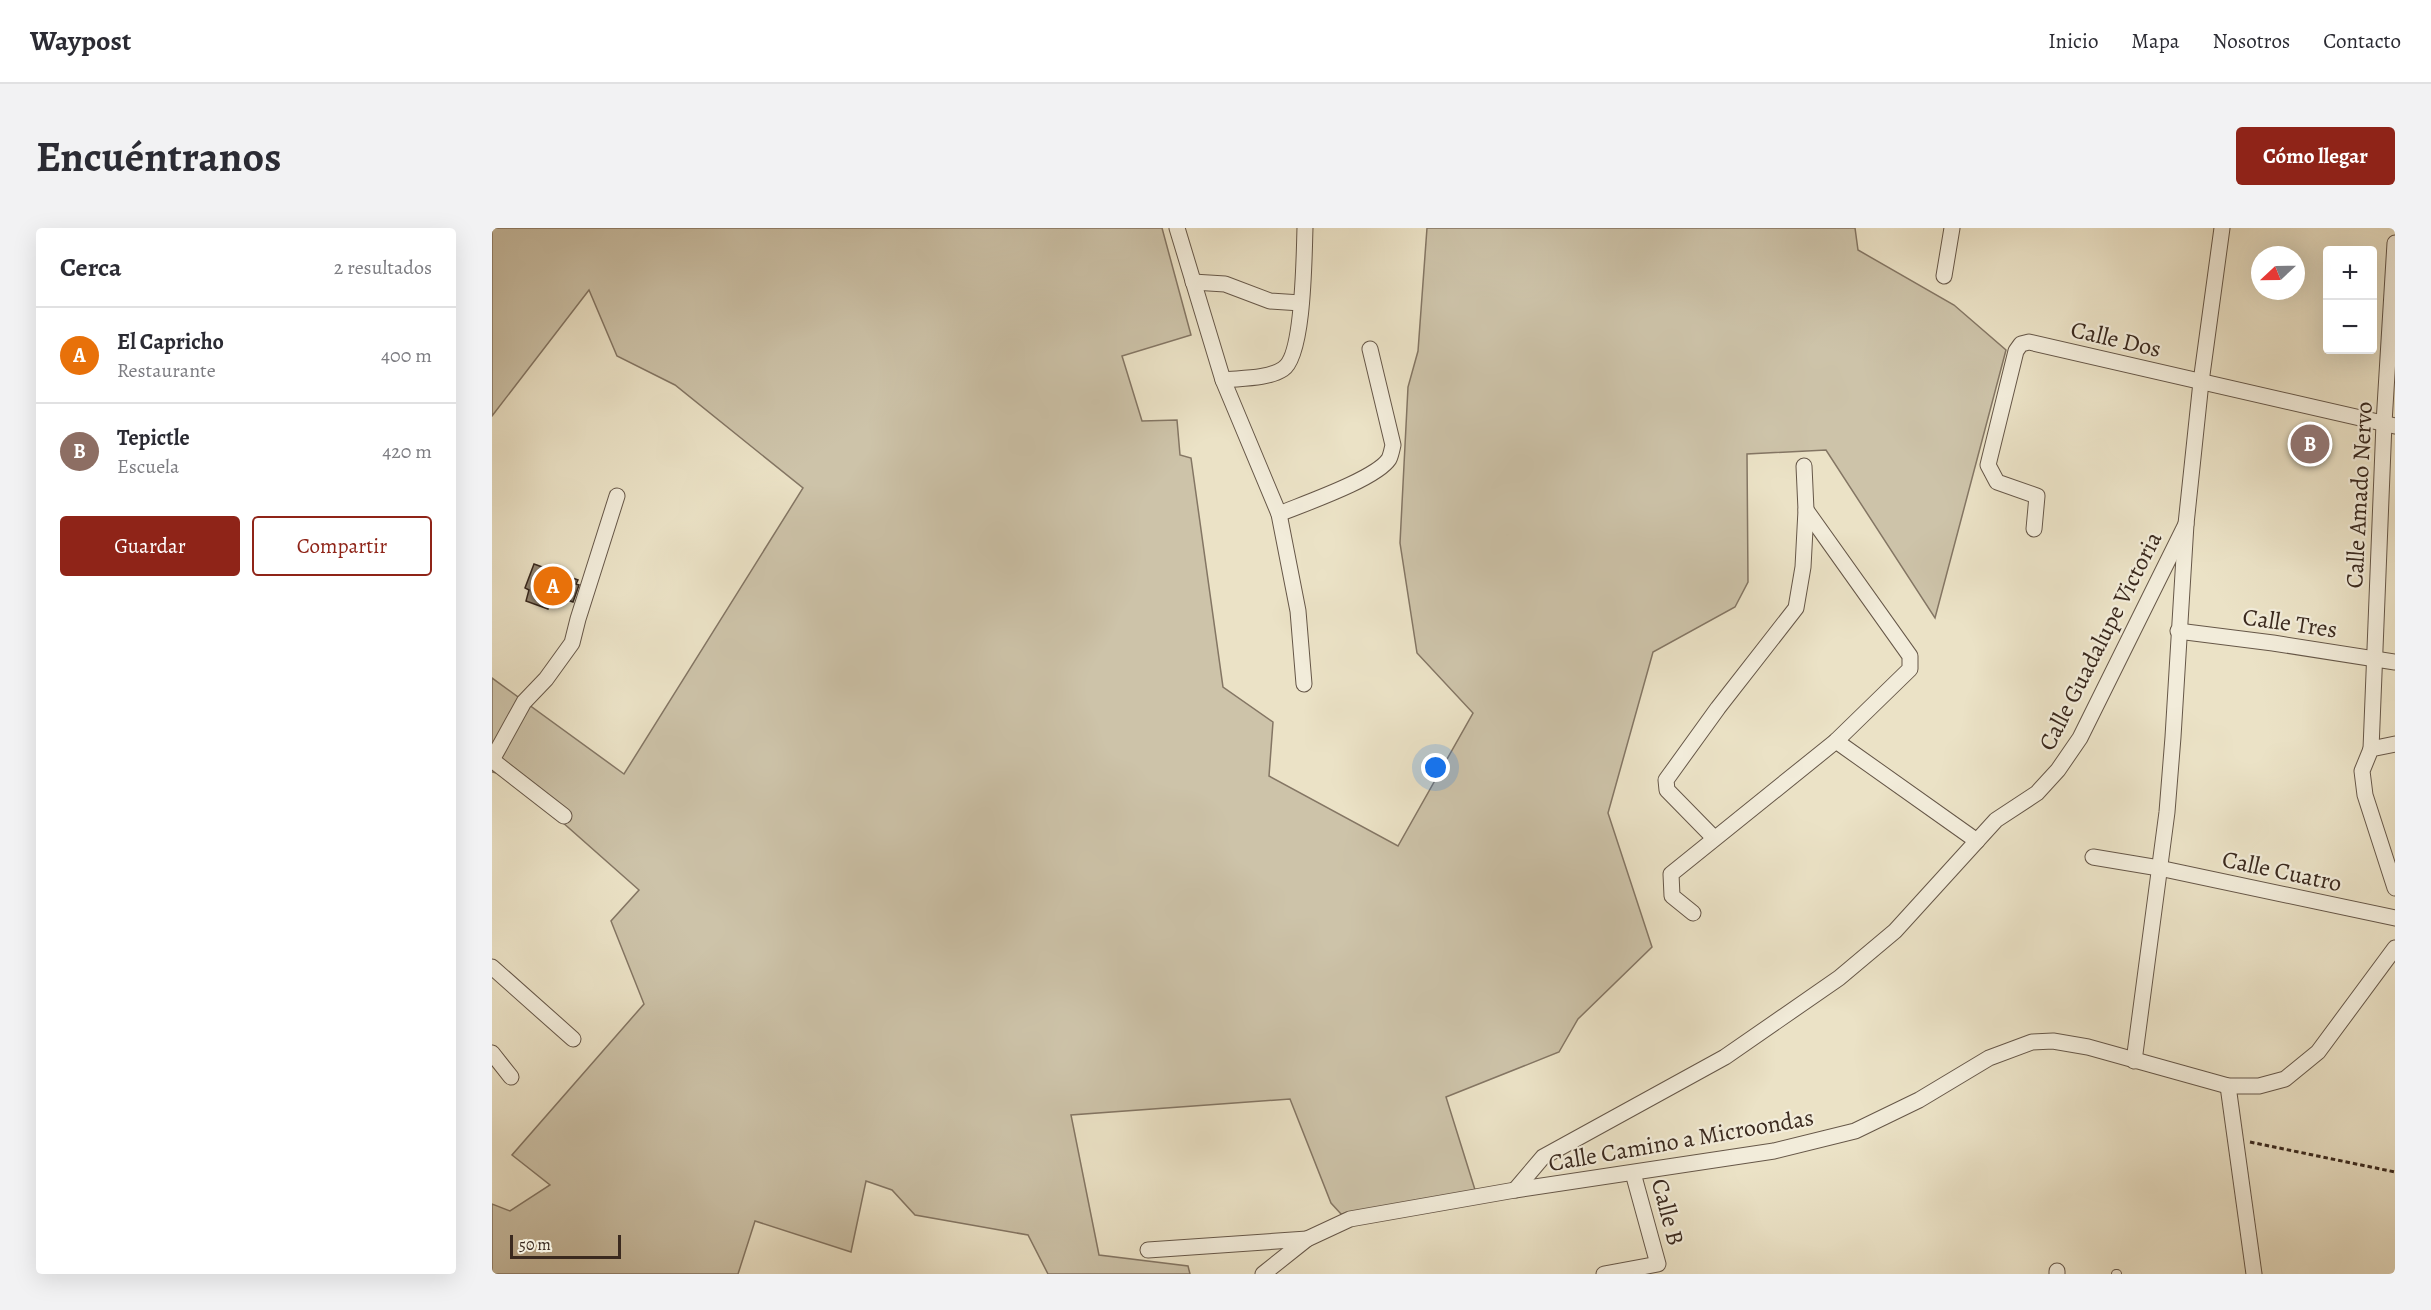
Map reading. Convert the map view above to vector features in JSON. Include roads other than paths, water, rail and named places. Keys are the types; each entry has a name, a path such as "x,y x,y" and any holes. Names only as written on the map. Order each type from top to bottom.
{"street":[{"path":"1177,228 1223,380 1279,514 1298,611 1304,684"},
{"path":"1223,380 1272,374 1284,369 1291,362 1302,303 1305,228"},
{"path":"1944,276 1952,228"},
{"name":"Calle Guadalupe Victoria","path":"2134,1061 2173,737 2186,524 2201,382 2222,228"},
{"name":"Calle Amado Nervo","path":"2371,749 2374,657 2390,425 2395,243"},
{"path":"1193,282 1225,284 1270,301 1302,303"},
{"name":"Calle Dos","path":"2034,529 2037,496 1997,482 1988,465 2016,351 2021,344 2030,342 2390,425"},
{"path":"1279,514 1350,484 1389,459 1394,445 1370,349"},
{"path":"1714,838 1667,790 1666,780 1718,708 1796,608 1803,567 1806,510 1804,466"},
{"path":"564,816 492,760 524,702 546,679 572,643 617,496"},
{"path":"1692,913 1672,896 1671,874 1836,741 1910,669 1910,656 1806,510"},
{"name":"Calle Guadalupe Victoria","path":"1515,1190 1543,1157 1725,1057 1839,978 1895,931 1996,820 2037,793 2058,770 2080,738 2186,524"},
{"name":"Calle Tres","path":"2178,631 2374,657 2395,662"},
{"path":"1836,741 1977,841"},
{"path":"2395,744 2371,749 2362,771 2365,795 2395,888"},
{"name":"Calle Cuatro","path":"2093,857 2159,868 2395,918"},
{"name":"Calle Camino a Microondas","path":"1263,1274 1306,1239 1350,1219 1515,1190 1774,1151 1855,1131 1903,1109 1989,1058 2032,1042 2053,1041 2088,1047 2228,1086 2259,1086 2285,1079 2318,1052 2395,948"},
{"path":"492,967 573,1039"},
{"path":"492,1053 511,1077"},
{"path":"2228,1086 2250,1230 2254,1274"},
{"name":"Calle B","path":"1604,1274 1658,1264 1634,1173"},
{"path":"1148,1250 1306,1239"}],"place":[{"name":"Tepictle","path":"2310,444"},
{"name":"El Capricho","path":"553,586"}]}
